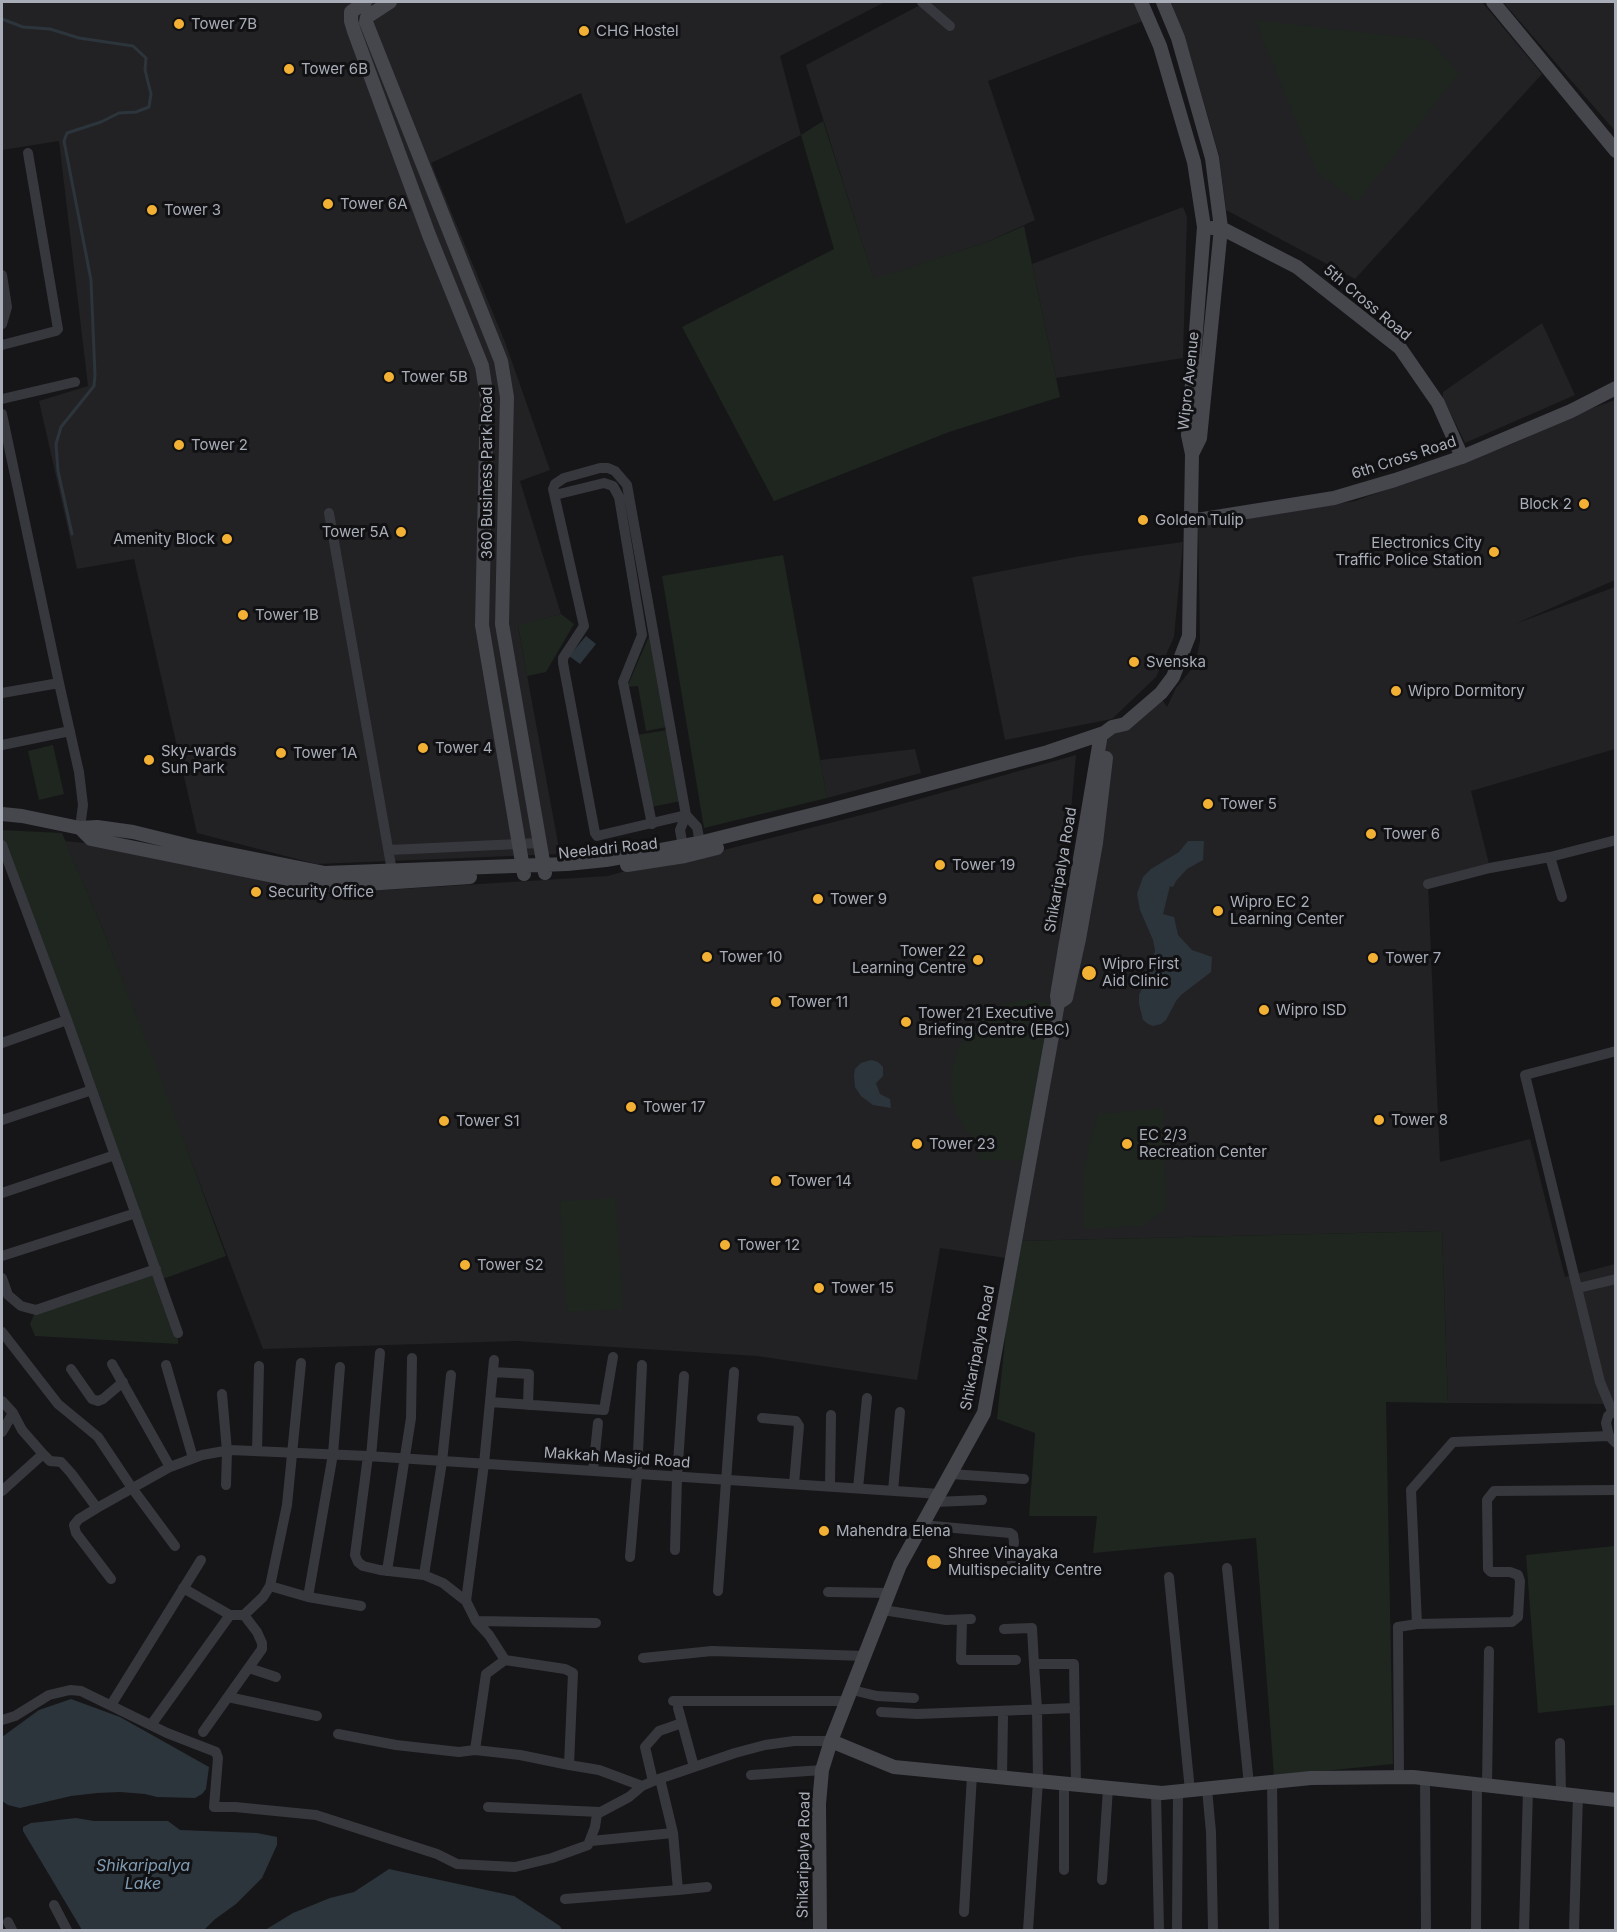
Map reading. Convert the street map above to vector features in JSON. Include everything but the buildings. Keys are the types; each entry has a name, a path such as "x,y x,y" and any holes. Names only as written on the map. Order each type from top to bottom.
{"main road":[{"path":"366,20 372,13 390,2"},
{"name":"Wipro Avenue","path":"1103,737 1112,727 1125,724 1161,693 1173,677 1189,636 1192,454 1188,435 1204,227 1194,162 1160,46 1142,2"},
{"name":"Wipro Avenue","path":"1163,2 1178,38 1212,158 1221,228 1200,438 1192,454"},
{"path":"1493,2 1616,151"},
{"name":"360 Business Park Road","path":"356,4 350,15 354,31 429,235 483,366 487,398 482,625 524,870"},
{"name":"360 Business Park Road","path":"366,20 501,361 507,397 502,624 544,869"},
{"name":"5th Cross Road","path":"1204,227 1221,228 1297,267 1400,348 1438,402 1462,457"},
{"name":"6th Cross Road","path":"1191,521 1334,498 1395,480 1462,457 1570,411 1616,388"},
{"name":"Neeladri Road","path":"179,851 288,879 337,886 544,869 684,851 1103,737"},
{"name":"Shikaripalya Road","path":"820,1930 819,1804 822,1770 900,1565 984,1413 1059,1004 1066,998 1096,843 1103,737"},
{"name":"Neeladri Road","path":"2,814 80,828 91,839 325,873 524,870"},
{"path":"831,1742 894,1767 1156,1793 1311,1778 1399,1777 1616,1800"}],"street":[{"path":"922,2 950,26"},
{"path":"356,4 366,20"},
{"path":"2,345 58,329 28,153"},
{"path":"2,275 8,308 2,324"},
{"path":"2,399 75,382"},
{"path":"2,414 79,772 83,805 80,828"},
{"path":"687,815 597,836 595,833 563,663 563,658 582,631 584,620 553,489 555,484 564,478 600,468 619,475 627,485 687,815 697,827 700,847"},
{"path":"555,495 604,483 613,486 618,497 642,635 623,682 652,824"},
{"path":"329,513 392,871"},
{"path":"2,693 59,683"},
{"path":"2,745 70,731"},
{"path":"684,851 680,830 687,815"},
{"path":"1428,884 1616,840"},
{"path":"389,849 540,843"},
{"path":"2,845 178,1333"},
{"path":"1550,857 1562,897"},
{"path":"2,1043 67,1020"},
{"path":"1417,1624 1411,1490 1453,1442 1612,1439 1606,1423 1614,1410 1600,1382 1525,1075 1616,1051"},
{"path":"2,1120 92,1090"},
{"path":"2,1193 115,1155"},
{"path":"2,1256 136,1213"},
{"path":"2,1278 8,1295 21,1306 36,1310 156,1269"},
{"path":"1578,1288 1616,1279"},
{"path":"2,1332 58,1404 98,1437 175,1546"},
{"path":"381,1353 356,1555 358,1562 363,1566 387,1571 424,1575 443,1583 466,1601 476,1621 506,1660"},
{"path":"387,1571 411,1418 412,1358"},
{"path":"490,1402 604,1410 613,1358"},
{"path":"466,1601 484,1464 494,1360"},
{"path":"183,1588 230,1615 244,1615 270,1586 287,1505 301,1363"},
{"path":"112,1364 170,1467"},
{"path":"166,1365 193,1458"},
{"path":"630,1557 637,1474 642,1365"},
{"path":"257,1451 259,1366"},
{"path":"309,1597 333,1454 340,1367"},
{"path":"71,1369 92,1399 98,1401 123,1382"},
{"path":"493,1372 529,1374 528,1405"},
{"path":"718,1591 734,1372"},
{"path":"424,1575 442,1461 451,1375"},
{"path":"675,1550 684,1376"},
{"path":"222,1394 227,1451 226,1485"},
{"path":"858,1488 867,1398"},
{"path":"2,1401 13,1413 22,1430 43,1454 50,1461 61,1462 97,1508"},
{"path":"893,1491 900,1412"},
{"path":"2,1432 13,1413"},
{"path":"830,1486 831,1415"},
{"path":"762,1418 796,1422 799,1426 794,1484"},
{"path":"593,1471 598,1424"},
{"name":"Makkah Masjid Road","path":"111,1579 76,1533 74,1525 79,1519 170,1467 202,1455 227,1451 370,1456 858,1488 938,1498 982,1500"},
{"path":"2,1491 43,1454"},
{"path":"951,1474 1023,1479"},
{"path":"1399,1777 1398,1626 1512,1622 1518,1617 1520,1581 1518,1575 1510,1572 1491,1572 1488,1569 1486,1500 1494,1491 1616,1490"},
{"path":"922,1526 1010,1533 1013,1535 1014,1542 1011,1571"},
{"path":"111,1705 201,1560"},
{"path":"1227,1568 1250,1785"},
{"path":"1169,1577 1184,1791 1178,1930"},
{"path":"270,1586 309,1597 361,1606"},
{"path":"828,1592 890,1593"},
{"path":"883,1610 946,1620 967,1620 961,1660 1016,1660"},
{"path":"151,1725 230,1615"},
{"path":"202,1732 262,1649 257,1632 244,1615"},
{"path":"476,1621 596,1623"},
{"path":"1004,1629 1032,1628 1037,1709 1038,1781 1029,1930"},
{"path":"643,1658 712,1651 865,1656"},
{"path":"1476,1930 1489,1651"},
{"path":"475,1750 486,1674 506,1660 565,1669 573,1673 569,1765"},
{"path":"1034,1664 1074,1664 1075,1708 1064,1870"},
{"path":"249,1668 276,1677"},
{"path":"2,1720 15,1716 49,1695 70,1690 81,1691 151,1725 216,1752 218,1758 214,1807 316,1815 437,1854 457,1864 515,1867 552,1858 588,1845 597,1814 629,1797 642,1786 657,1780 765,1745 794,1741 831,1742"},
{"path":"694,1767 675,1705 849,1696 914,1698"},
{"path":"228,1697 317,1716"},
{"path":"881,1712 917,1714 1075,1708"},
{"path":"1002,1778 1003,1717"},
{"path":"678,1890 673,1833 645,1747 659,1731 682,1723"},
{"path":"338,1734 459,1752 475,1750 520,1755 599,1770 642,1786"},
{"path":"1560,1743 1561,1793"},
{"path":"751,1775 822,1770"},
{"path":"963,1912 972,1775"},
{"path":"1425,1778 1426,1930"},
{"path":"1272,1782 1274,1930"},
{"path":"1102,1880 1108,1788"},
{"path":"1207,1789 1211,1832 1213,1930"},
{"path":"1524,1930 1528,1790"},
{"path":"1156,1793 1159,1930"},
{"path":"1574,1930 1578,1795"},
{"path":"488,1807 600,1812"},
{"path":"591,1841 673,1833"},
{"path":"565,1899 707,1887"},
{"path":"54,1905 67,1930"}],"shaded area":[{"path":"2,2 885,2 780,56 801,135 626,224 581,93 431,163 505,342 550,470 520,481 561,614 518,626 560,854 316,864 197,833 134,559 77,569 39,401 88,386 59,141 2,150"},
{"path":"926,2 1134,2 1143,21 988,81 1035,220 987,242 874,280 806,65"},
{"path":"1171,2 1482,2 1542,74 1355,279 1226,210 1219,155 1188,48"},
{"path":"1503,2 1615,2 1615,131"},
{"path":"1255,20 1429,40 1459,73 1357,202 1317,172"},
{"path":"823,121 874,279 987,242 1024,226 1060,397 949,432 774,501 682,327 834,249 801,135"},
{"path":"1183,207 1187,217 1183,358 1056,378 1032,264"},
{"path":"1542,323 1575,395 1465,443 1443,398 1443,392"},
{"path":"1615,400 1615,580 1515,624 1615,587 1615,749 1471,791 1490,868 1428,885 1440,1162 1530,1139 1565,1277 1615,1264 1615,1404 1448,1403 1442,1231 1016,1241 1012,1259 940,1248 917,1380 757,1356 516,1341 263,1349 103,930 65,841 94,844 275,883 284,892 298,890 322,894 608,876 665,865 873,812 1076,755 1059,945 1104,733 1155,689 1167,707 1176,688 1195,665 1200,641 1198,527 1355,501 1512,444"},
{"path":"1183,542 1174,637 1156,677 1112,719 1005,740 972,577 1080,556"},
{"path":"783,555 827,798 704,828 662,576"},
{"path":"561,614 574,624 546,672 527,676 518,625"},
{"path":"650,634 667,727 646,731 638,686 627,687"},
{"path":"667,730 681,801 651,807 637,735"},
{"path":"53,745 64,794 39,800 28,751"},
{"path":"915,749 921,773 827,798 820,760"},
{"path":"2,830 62,833 103,930 169,1100 226,1256 160,1280 178,1333 178,1344 35,1336 30,1324 36,1310 155,1269 2,848"},
{"path":"1029,999 1058,1006 1030,1163 1019,1160 980,1160 973,1139 957,1114 953,1100 951,1084 953,1064 959,1047 979,1020 1004,1004"},
{"name":"EC 2/3 Recreation Center","path":"1163,1108 1166,1209 1143,1226 1084,1229 1083,1173 1097,1114"},
{"path":"615,1198 623,1309 567,1312 560,1201"},
{"path":"1442,1231 1448,1403 1386,1402 1393,1764 1274,1776 1256,1538 1093,1553 1097,1516 1029,1516 1035,1433 997,1419 1015,1241"},
{"path":"1615,1546 1615,1705 1538,1713 1526,1555"}],"water":[{"path":"586,636 596,644 580,664 569,656"},
{"path":"1188,841 1204,841 1203,860 1187,869 1173,887 1170,886 1163,914 1174,917 1178,935 1192,950 1212,957 1211,972 1181,995 1166,1020 1153,1026 1143,1020 1139,1004 1139,995 1152,965 1155,950 1140,910 1137,894 1143,877 1151,869 1179,852"},
{"path":"871,1060 883,1067 883,1076 876,1083 880,1094 890,1099 891,1108 873,1105 861,1096 855,1087 855,1069 861,1063"},
{"path":"71,1699 120,1717 209,1767 206,1789 195,1798 157,1797 120,1792 97,1793 71,1796 20,1808 2,1801 2,1737 39,1710"},
{"name":"Shikaripalya Lake","path":"76,1818 94,1821 168,1821 180,1830 257,1833 277,1837 277,1845 262,1878 236,1904 204,1930 82,1930 23,1831 23,1827 31,1823"},
{"path":"389,1869 514,1896 560,1926 562,1930 265,1930 293,1913 330,1898 354,1892"}],"waterway":[{"path":"2,19 23,27 50,29 79,38 133,46 146,58 145,70 151,94 149,107 136,112 119,113 101,122 67,133 64,141 91,280 95,375 94,386 61,427 56,444 58,471 72,534"}],"place":[{"name":"Tower 7B","path":"179,24"},
{"name":"CHG Hostel","path":"584,31"},
{"name":"Tower 6B","path":"289,69"},
{"name":"Tower 6A","path":"328,204"},
{"name":"Tower 3","path":"152,210"},
{"name":"Tower 5B","path":"389,377"},
{"name":"Tower 2","path":"179,445"},
{"name":"Block 2","path":"1584,504"},
{"name":"Golden Tulip","path":"1143,520"},
{"name":"Tower 5A","path":"401,532"},
{"name":"Amenity Block","path":"227,539"},
{"name":"Electronics City Traffic Police Station","path":"1494,552"},
{"name":"Tower 1B","path":"243,615"},
{"name":"Svenska","path":"1134,662"},
{"name":"Wipro Dormitory","path":"1396,691"},
{"name":"Tower 4","path":"423,748"},
{"name":"Tower 1A","path":"281,753"},
{"name":"Sky-wards Sun Park","path":"149,760"},
{"name":"Tower 5","path":"1208,804"},
{"name":"Tower 6","path":"1371,834"},
{"name":"Tower 19","path":"940,865"},
{"name":"Security Office","path":"256,892"},
{"name":"Tower 9","path":"818,899"},
{"name":"Wipro EC 2 Learning Center","path":"1218,911"},
{"name":"Tower 10","path":"707,957"},
{"name":"Tower 7","path":"1373,958"},
{"name":"Tower 22 Learning Centre","path":"978,960"},
{"name":"Wipro First Aid Clinic","path":"1089,973"},
{"name":"Tower 11","path":"776,1002"},
{"name":"Wipro ISD","path":"1264,1010"},
{"name":"Tower 21 Executive Briefing Centre (EBC)","path":"906,1022"},
{"name":"Tower 17","path":"631,1107"},
{"name":"Tower 8","path":"1379,1120"},
{"name":"Tower S1","path":"444,1121"},
{"name":"Tower 23","path":"917,1144"},
{"name":"EC 2/3 Recreation Center","path":"1127,1144"},
{"name":"Tower 14","path":"776,1181"},
{"name":"Tower 12","path":"725,1245"},
{"name":"Tower S2","path":"465,1265"},
{"name":"Tower 15","path":"819,1288"},
{"name":"Mahendra Elena","path":"824,1531"},
{"name":"Shree Vinayaka Multispeciality Centre","path":"934,1562"}]}
